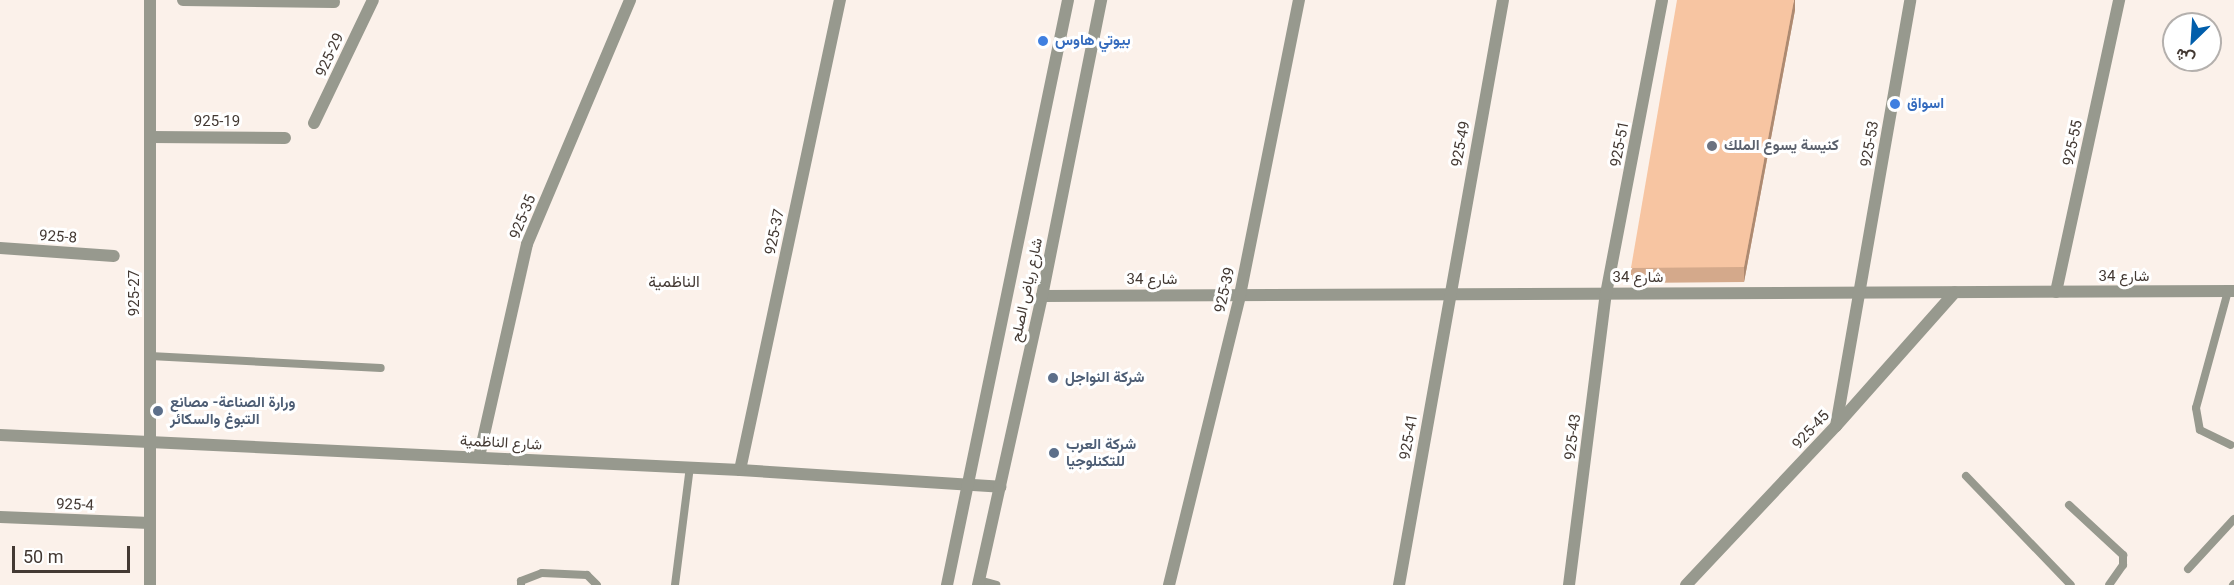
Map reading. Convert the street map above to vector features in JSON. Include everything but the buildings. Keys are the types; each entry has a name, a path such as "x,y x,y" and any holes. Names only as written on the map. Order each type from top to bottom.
{"street":[{"name":"925-27","path":"150,0 150,585"},
{"path":"183,0 334,2"},
{"name":"925-29","path":"314,123 373,0"},
{"name":"925-35","path":"479,457 527,244 630,0"},
{"name":"925-37","path":"740,470 840,0"},
{"name":"شارع رياض الصلح","path":"947,585 966,484 1068,0"},
{"name":"شارع رياض الصلح","path":"978,583 1042,296 1101,0"},
{"name":"925-39","path":"1169,585 1240,295 1299,0"},
{"name":"925-49","path":"1448,294 1503,0"},
{"name":"925-51","path":"1606,294 1662,0"},
{"name":"925-53","path":"1836,426 1910,0"},
{"name":"925-55","path":"2056,292 2119,0"},
{"name":"925-19","path":"150,136 285,138"},
{"name":"925-8","path":"0,248 114,256"},
{"name":"شارع 34","path":"1042,296 2231,291"},
{"name":"925-45","path":"1686,585 1836,426 1955,292"},
{"name":"925-41","path":"1399,585 1448,294"},
{"name":"925-43","path":"1569,585 1606,294"},
{"name":"شارع الناظمية","path":"0,435 690,467 999,487"},
{"name":"925-4","path":"0,517 150,523"}],"lane":[{"path":"2231,291 2196,408 2199,430 2231,445"},
{"path":"150,356 381,368"},
{"path":"675,585 690,467"},
{"path":"1966,477 2071,585"},
{"path":"2069,505 2123,555 2123,565 2109,585"},
{"path":"2188,570 2234,519"},
{"path":"520,585 520,580 542,573 587,575 597,585"},
{"path":"978,583 996,585"}],"place":[{"name":"بيوتي هاوس","path":"1043,41"},
{"name":"اسواق","path":"1895,104"},
{"name":"كنيسة يسوع الملك","path":"1712,146"},
{"name":"شركة النواجل","path":"1053,378"},
{"name":"ورارة الصناعة- مصانع التبوغ والسكائر","path":"158,411"},
{"name":"شركة العرب للتكنلوجيا","path":"1054,453"}],"district":[{"name":"الناظمية","path":"674,282"}]}
